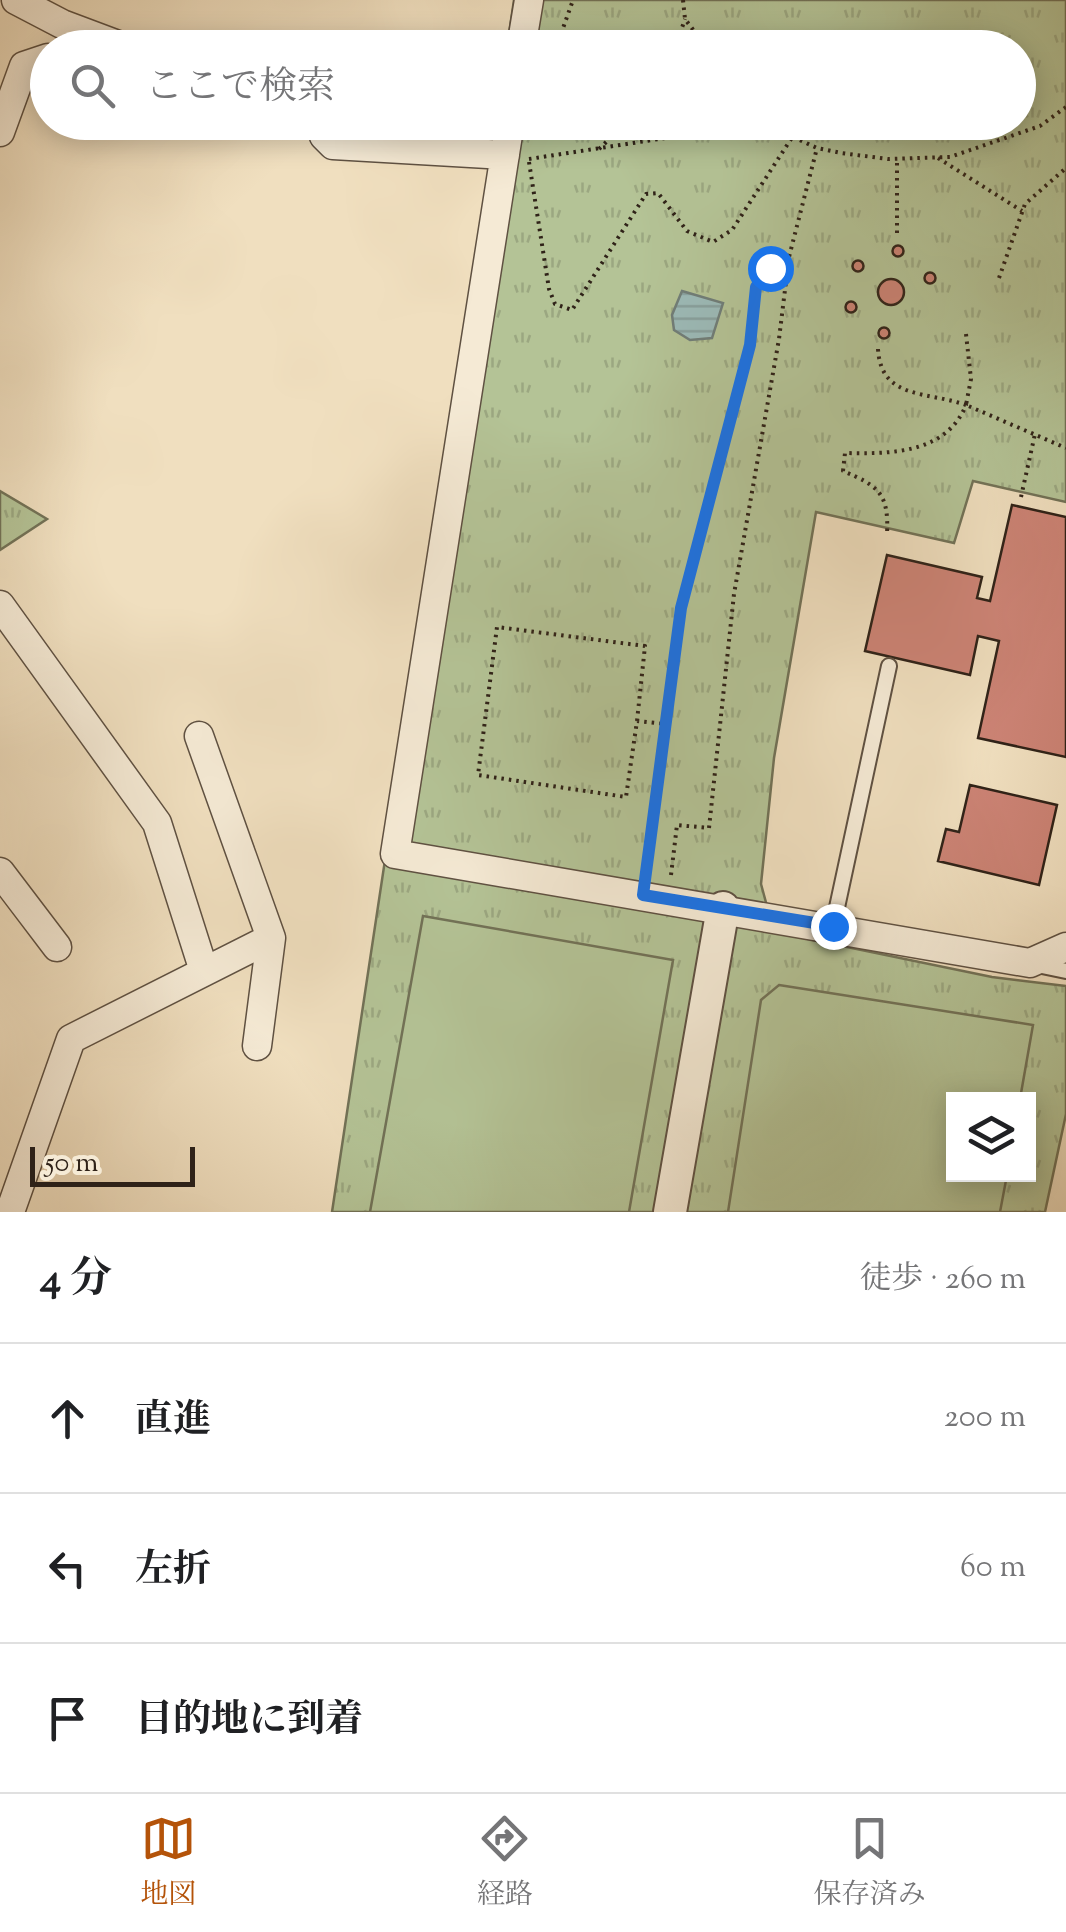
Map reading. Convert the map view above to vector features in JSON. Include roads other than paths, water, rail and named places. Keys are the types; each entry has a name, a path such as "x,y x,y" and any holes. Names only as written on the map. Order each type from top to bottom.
{"street":[{"path":"16,0 53,30"},
{"path":"524,30 528,0"},
{"path":"0,132 24,66 30,64"},
{"path":"328,140 334,145 516,159"},
{"path":"513,140 516,159 394,854 833,926 1030,963 1066,947"},
{"path":"0,606 157,823 204,971"},
{"path":"198,736 271,938 257,1046"},
{"path":"0,872 57,947"},
{"path":"670,1212 723,908"},
{"path":"10,1212 71,1038 271,938"}],"lane":[{"path":"833,926 889,666"},
{"path":"1030,963 1066,970"}],"water":[{"path":"682,291 723,303 712,338 690,340 674,330 672,315"}]}
